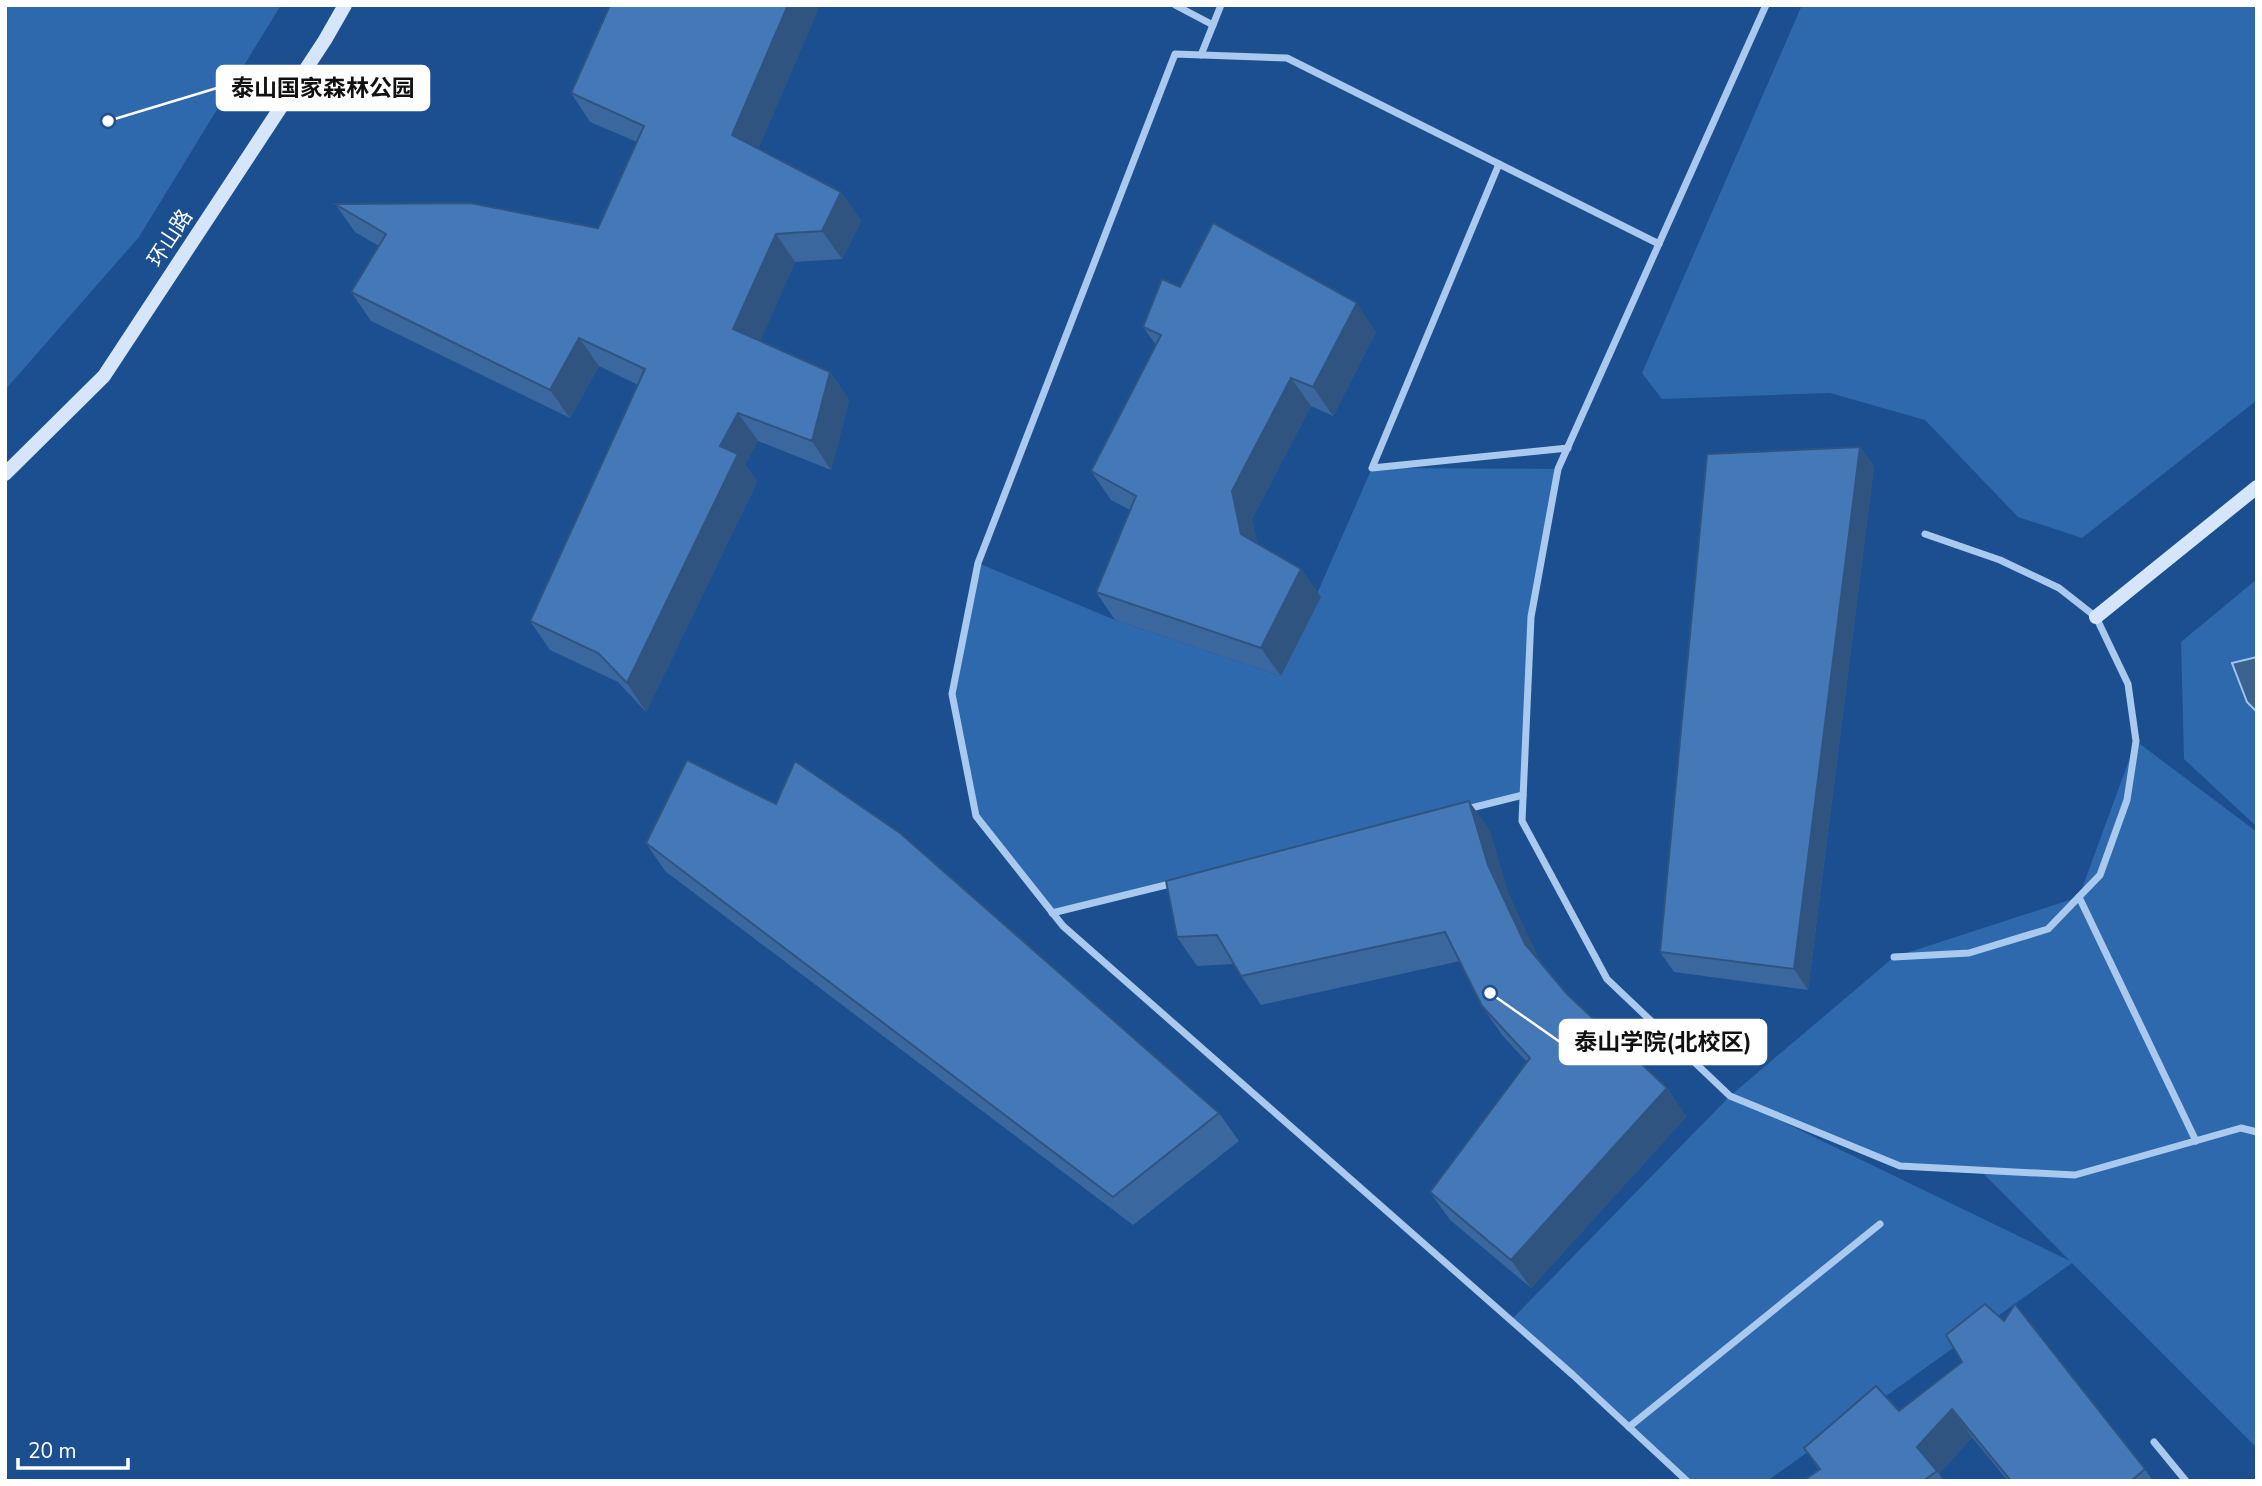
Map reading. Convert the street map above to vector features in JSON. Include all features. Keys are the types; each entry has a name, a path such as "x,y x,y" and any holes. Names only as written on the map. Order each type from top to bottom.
{"main road":[{"name":"环山路","path":"5,474 104,376 325,40 345,5"},
{"path":"2096,617 2257,487"}],"street":[{"path":"1175,5 1213,25"},
{"path":"1201,55 1221,5"},
{"path":"1766,5 1558,469 1531,617 1522,821 1607,979 1730,1096 1900,1166 2075,1175 2241,1128 2257,1132"},
{"path":"1659,243 1287,58 1175,54 978,563 952,695 976,816 1063,926 1573,1375 1687,1481"},
{"path":"1499,164 1372,468 1568,448"},
{"path":"1894,957 1969,953 2048,929 2100,875 2127,800 2136,741 2128,684 2096,617 2059,588 2000,560 1925,534"},
{"path":"1456,812 1523,795"},
{"path":"1052,913 1187,879"},
{"path":"2079,897 2196,1141"},
{"path":"1629,1427 1880,1224"},
{"path":"2154,1441 2186,1481"}],"shaded area":[{"path":"5,5 281,5 139,237 5,390"},
{"path":"1802,5 2257,5 2257,400 2082,538 2018,517 1925,420 1830,393 1662,399 1642,373"},
{"path":"1372,468 1558,469 1531,617 1523,795 1052,913 976,816 952,695 978,563 1115,620 1281,676"},
{"path":"2257,579 2257,657 2233,664 2247,702 2257,712 2257,827 2184,759 2181,642"},
{"path":"2257,657 2257,712 2247,702 2232,663"},
{"path":"2136,741 2257,832 2257,1448 2072,1263 1767,1481 1686,1481 1511,1320 1730,1096 1894,957 2079,897","holes":["1744,1103 1900,1166 1980,1170 2070,1261"]}],"building":[{"path":"610,5 788,5 732,135 841,192 822,231 776,234 733,329 830,372 812,441 738,413 720,446 738,454 627,683 598,653 530,621 645,369 579,338 550,390 351,292 386,234 335,204 470,203 598,228 644,126 571,93"},
{"path":"1213,223 1357,303 1313,387 1291,378 1232,491 1241,534 1301,569 1261,648 1096,592 1136,496 1091,471 1161,335 1143,327 1162,279 1180,287"},
{"path":"1860,447 1794,969 1660,952 1707,454"},
{"path":"687,760 776,804 795,761 900,833 1219,1113 1113,1197 646,843"},
{"path":"1469,801 1488,865 1525,944 1567,994 1667,1088 1511,1260 1430,1192 1530,1058 1482,1006 1445,932 1241,976 1217,935 1177,937 1166,881"},
{"path":"1985,1304 2004,1321 2015,1304 2145,1469 2131,1481 2011,1481 1952,1409 1917,1447 1937,1471 1923,1481 1803,1481 1820,1469 1804,1448 1876,1386 1899,1411 1962,1362 1946,1335"}],"place":[{"name":"泰山国家森林公园","path":"108,121"},
{"name":"泰山学院(北校区)","path":"1490,993"}]}
